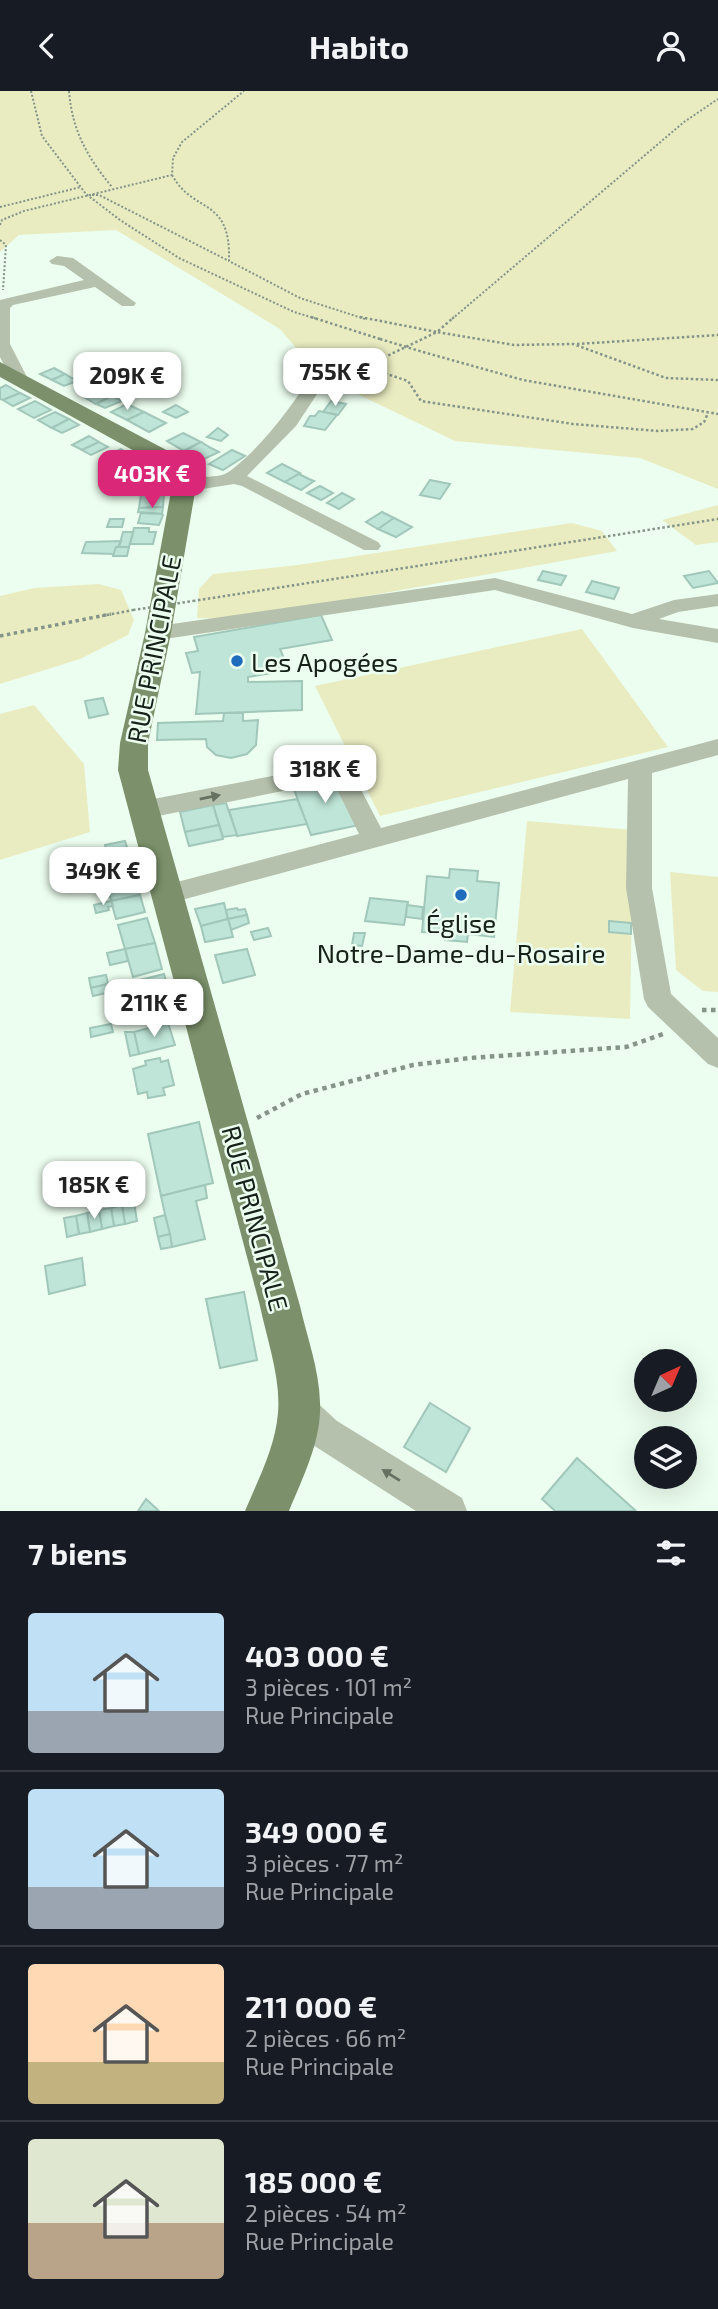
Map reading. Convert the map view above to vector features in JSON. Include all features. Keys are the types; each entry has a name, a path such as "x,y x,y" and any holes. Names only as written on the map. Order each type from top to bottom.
{"main road":[{"path":"10,374 164,458 178,471 184,486"},
{"name":"RUE PRINCIPALE","path":"184,486 158,633 134,743 133,770 280,1306 300,1410 294,1443 267,1511"}],"street":[{"path":"57,261 68,261 128,303"},
{"path":"10,374 2,344 2,307 8,301 95,282"},
{"path":"234,478 290,422 320,376"},
{"path":"184,486 234,478 249,482 371,546"},
{"path":"158,633 495,584 633,621 718,636"},
{"path":"633,621 674,606 718,600"},
{"path":"167,894 718,747"},
{"path":"640,769 639,888 658,999 679,1015 718,1056"},
{"path":"143,810 340,771 373,839"},
{"path":"300,1410 325,1433 449,1511"}],"path":[{"path":"31,91 42,136 86,194 179,258 294,312 423,352 523,380 718,414"},
{"path":"69,91 70,118 82,150 112,187"},
{"path":"229,261 230,239 212,209 180,191 172,175 173,158 183,142 244,91"},
{"path":"320,376 324,372 365,367 438,332 472,299 499,281 684,122 718,99"},
{"path":"0,225 2,220 24,211 112,187 172,175"},
{"path":"0,207 81,187"},
{"path":"86,194 99,195 300,298 374,322 514,345 718,335"},
{"path":"0,240 6,245 2,291 8,301"},
{"path":"573,344 666,378 718,380"},
{"path":"365,367 408,380 421,401 573,424 658,431 693,429 704,422 708,414"},
{"path":"0,636 133,610 718,519"},
{"path":"233,1131 302,1094 413,1065 470,1058 626,1047 679,1015"}],"green space":[{"path":"0,91 718,91 718,489 640,458 455,441 320,376 280,329 116,230 19,235 0,252"},
{"path":"718,505 718,542 696,545 662,520"},
{"path":"572,523 602,531 617,551 240,619 197,618 199,589 213,574 298,565"},
{"path":"99,584 121,590 134,620 128,635 80,659 0,684 0,596 34,588"},
{"path":"582,629 668,747 380,816 315,686"},
{"path":"34,705 84,764 90,832 0,860 0,714"},
{"path":"527,821 633,830 630,1019 510,1012"},
{"path":"670,872 718,877 718,992 703,991 676,970"}],"building":[{"path":"118,363 130,369 115,376 103,370"},
{"path":"54,368 65,374 52,380 40,374"},
{"path":"65,374 77,381 64,386 52,380"},
{"path":"6,385 20,393 0,399 0,388"},
{"path":"100,389 112,396 96,404 84,397"},
{"path":"20,393 30,398 13,406 3,400"},
{"path":"112,396 122,401 105,408 96,404"},
{"path":"35,401 51,410 34,418 18,409"},
{"path":"331,401 346,404 338,415 323,412"},
{"path":"127,404 144,412 127,420 111,412"},
{"path":"176,405 188,412 176,418 163,412"},
{"path":"319,411 337,415 325,430 304,426 310,416 315,416"},
{"path":"55,412 69,419 52,428 38,420"},
{"path":"144,412 166,423 149,432 127,420"},
{"path":"69,419 79,425 62,433 52,428"},
{"path":"218,428 228,435 221,441 207,437"},
{"path":"183,433 201,442 184,451 167,441"},
{"path":"89,436 99,442 82,450 72,445"},
{"path":"99,442 108,447 91,455 82,450"},
{"path":"201,442 219,452 202,460 184,451"},
{"path":"121,449 128,454 111,461 104,457"},
{"path":"232,450 245,456 223,470 209,464"},
{"path":"130,453 143,462 124,470 111,461"},
{"path":"282,464 300,473 285,482 267,473"},
{"path":"299,474 314,481 301,490 285,482"},
{"path":"430,480 450,484 440,499 420,495"},
{"path":"320,486 333,493 321,500 307,493"},
{"path":"342,493 354,499 339,509 327,503"},
{"path":"164,494 163,507 139,508 141,495"},
{"path":"163,507 162,514 138,512 139,508"},
{"path":"382,512 394,518 378,529 366,522"},
{"path":"141,513 163,515 159,525 138,523"},
{"path":"394,518 412,527 396,537 378,529"},
{"path":"110,519 124,519 122,527 107,527"},
{"path":"134,528 149,528 149,532 156,532 153,544 130,544"},
{"path":"123,532 133,532 129,547 119,547"},
{"path":"121,541 114,554 82,553 86,542"},
{"path":"116,547 129,547 127,556 113,556"},
{"path":"543,571 566,576 561,585 538,580"},
{"path":"709,571 718,583 693,588 684,576"},
{"path":"592,581 619,588 614,599 586,592"},
{"name":"Les Apogées","path":"321,615 332,640 280,649 289,670 248,677 248,682 302,681 302,710 196,714 200,672 192,673 186,653 198,651 194,637"},
{"path":"103,698 108,714 89,718 85,701"},
{"path":"224,713 243,713 243,721 258,720 256,745 247,754 231,758 216,755 207,747 206,739 157,740 158,723 223,721"},
{"path":"338,775 359,825 311,835 292,784"},
{"path":"297,799 307,824 237,836 229,810"},
{"path":"226,803 237,835 223,837 213,805"},
{"path":"213,805 219,825 185,832 180,812"},
{"path":"219,825 223,839 189,846 185,832"},
{"path":"125,841 128,850 108,855 105,845"},
{"name":"Église Notre-Dame-du-Rosaire","path":"450,869 478,871 477,881 499,883 494,937 468,934 467,942 445,940 446,933 422,932 427,876 449,878"},
{"path":"135,878 140,895 111,901 107,884"},
{"path":"140,895 145,912 116,919 111,901"},
{"path":"370,898 408,902 404,925 365,921"},
{"path":"111,901 113,906 108,907 109,910 96,913 94,905"},
{"path":"224,903 228,919 201,926 195,909"},
{"path":"407,905 423,907 422,919 406,917"},
{"path":"245,909 247,915 228,919 226,910"},
{"path":"247,915 249,923 231,930 228,919"},
{"path":"147,918 155,943 125,949 118,925"},
{"path":"228,919 233,937 205,942 201,926"},
{"path":"609,921 631,923 631,934 609,932"},
{"path":"268,928 271,936 254,940 251,932"},
{"path":"354,933 365,933 362,946 352,945"},
{"path":"155,943 162,969 133,977 125,949"},
{"path":"125,949 128,961 110,965 107,953"},
{"path":"247,949 255,975 223,983 215,955"},
{"path":"164,974 170,994 138,1001 132,982"},
{"path":"106,975 108,984 91,988 89,978"},
{"path":"108,984 110,992 93,996 91,988"},
{"path":"170,994 175,1014 143,1021 138,1001"},
{"path":"168,1023 175,1045 139,1054 134,1032"},
{"path":"111,1024 113,1032 91,1037 90,1028"},
{"path":"125,1032 134,1032 139,1054 130,1056"},
{"path":"160,1058 161,1062 168,1060 174,1085 163,1088 165,1095 148,1098 147,1092 138,1094 133,1069 146,1065 145,1061"},
{"path":"199,1122 213,1183 161,1196 148,1134"},
{"path":"205,1185 207,1198 196,1201 205,1239 172,1247 161,1196"},
{"path":"134,1203 137,1221 125,1224 122,1205"},
{"path":"122,1205 125,1224 114,1226 111,1208"},
{"path":"111,1208 114,1226 102,1229 99,1210"},
{"path":"99,1210 102,1229 90,1232 87,1213"},
{"path":"87,1213 90,1232 79,1234 76,1216"},
{"path":"165,1215 170,1234 158,1237 154,1218"},
{"path":"76,1216 79,1234 67,1237 64,1218"},
{"path":"170,1234 172,1247 161,1249 158,1237"},
{"path":"82,1258 85,1285 49,1294 45,1266"},
{"path":"244,1292 257,1360 220,1368 206,1299"},
{"path":"430,1403 470,1428 446,1472 404,1447"},
{"path":"577,1458 636,1511 555,1511 542,1499"},
{"path":"146,1499 159,1511 138,1511"}],"place":[{"name":"Les Apogées","path":"237,661"},
{"name":"Église Notre-Dame-du-Rosaire","path":"461,895"}]}
